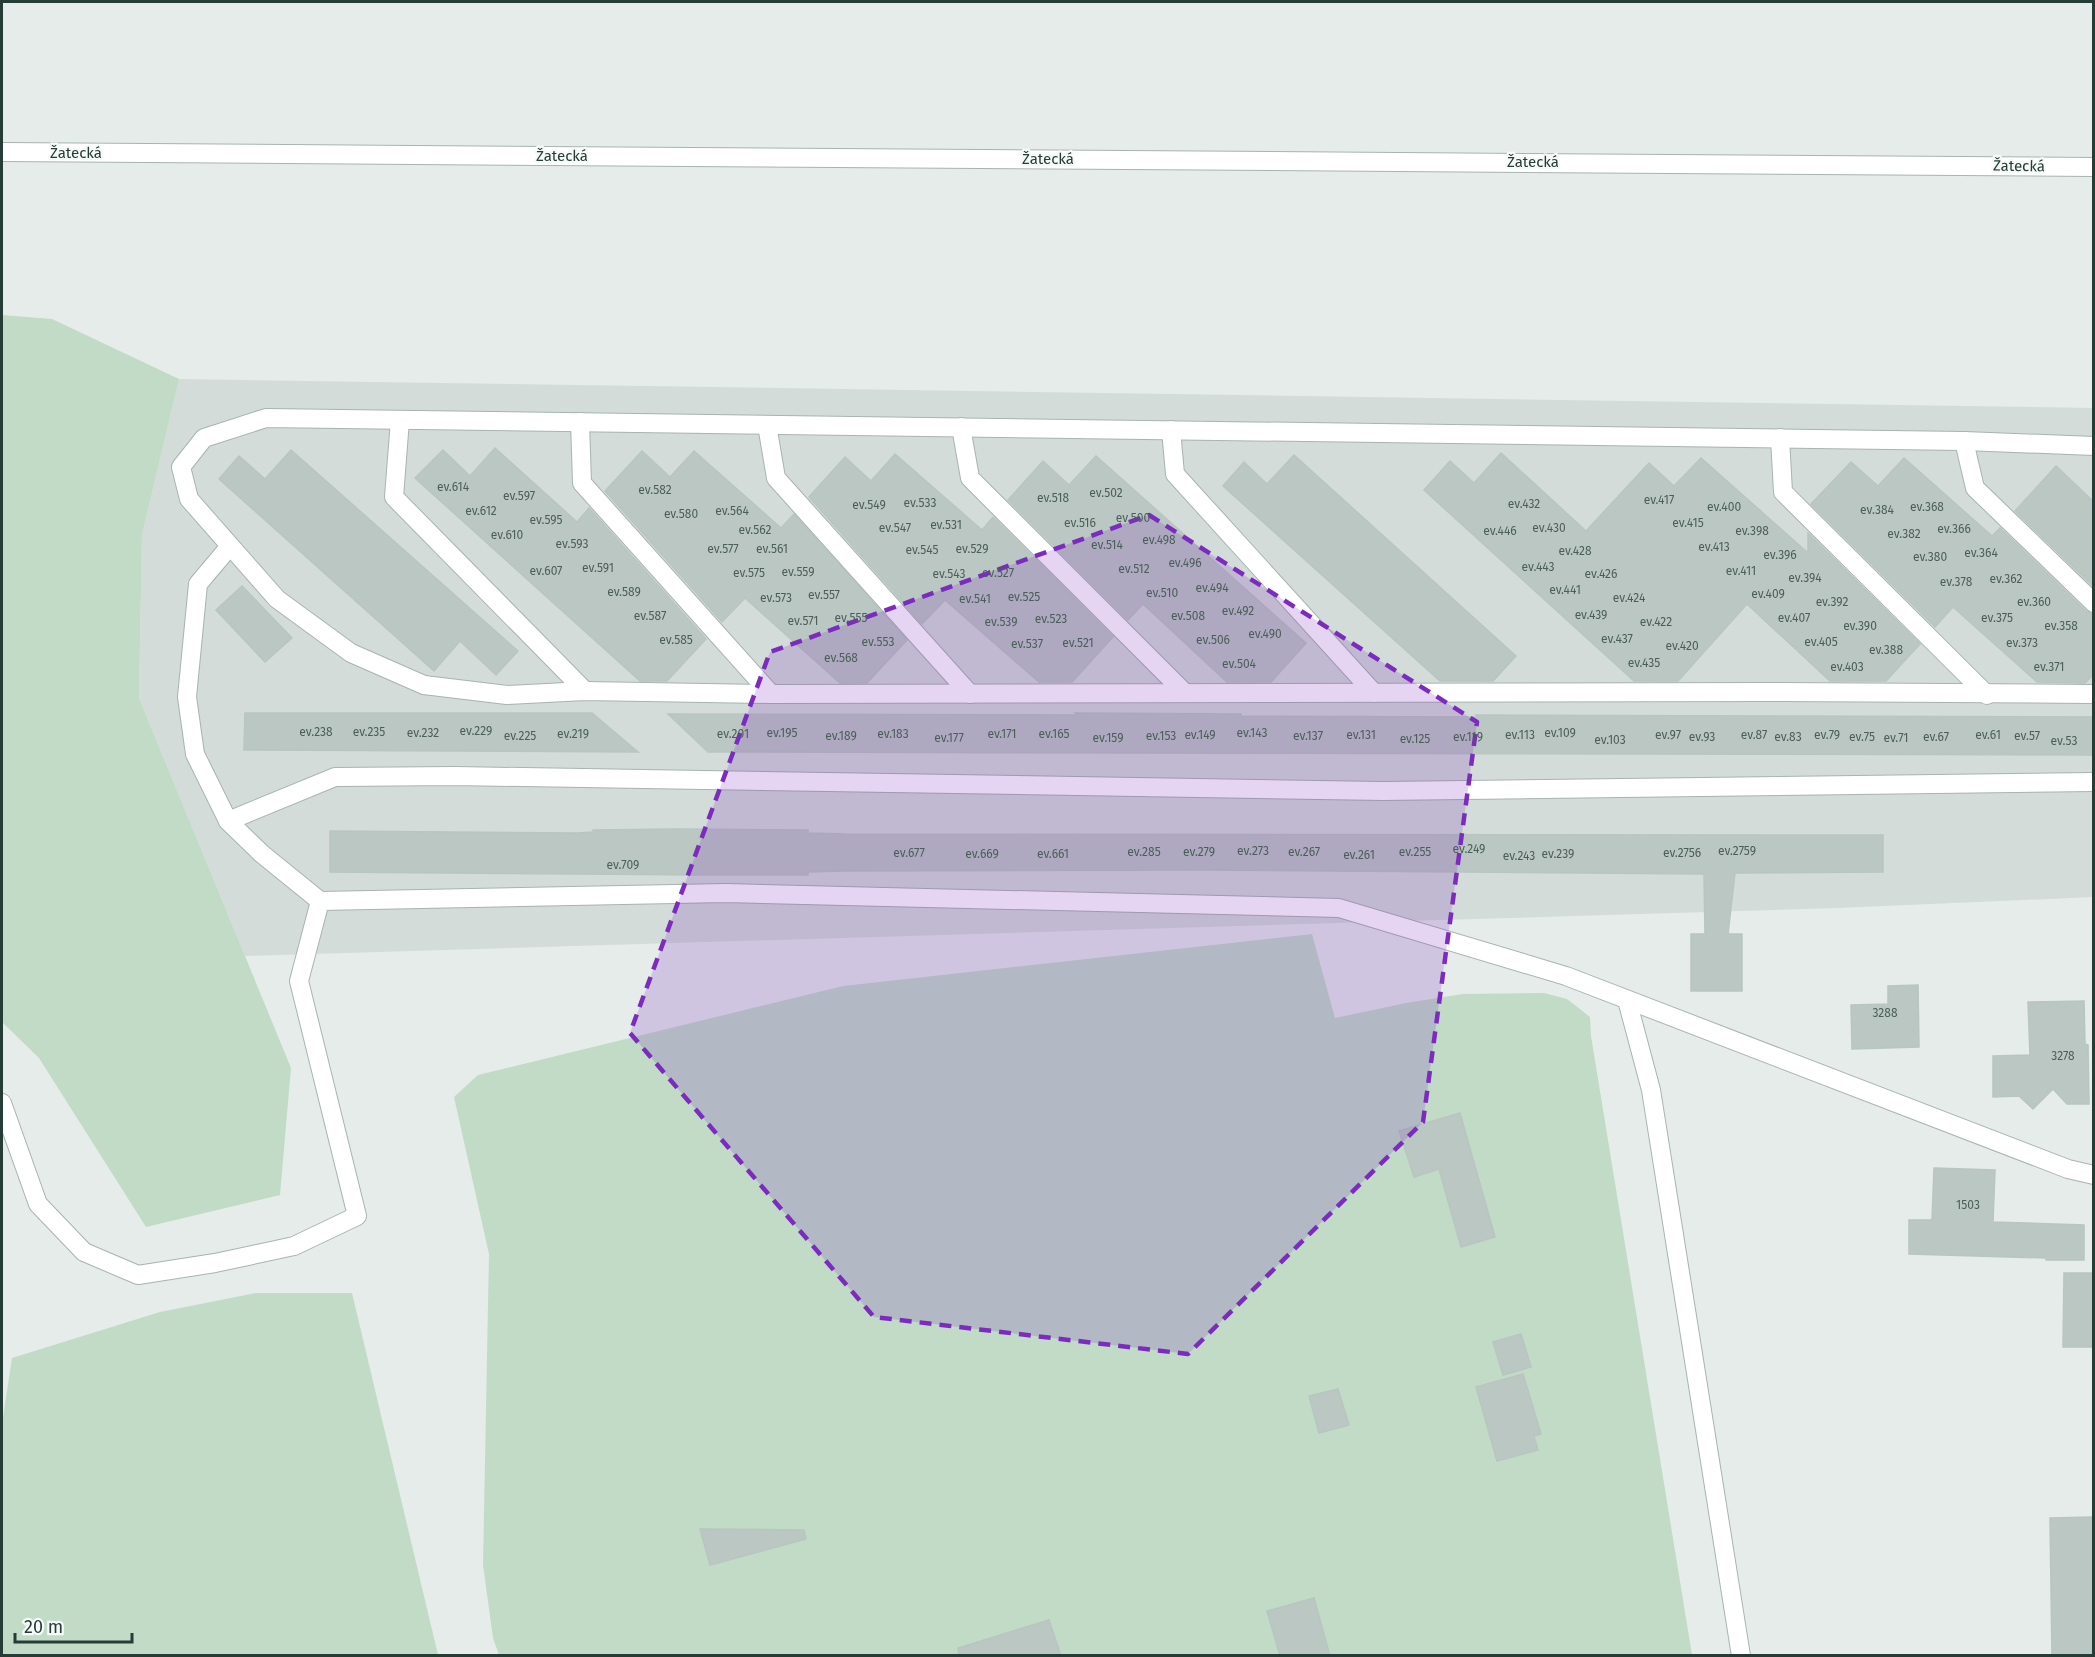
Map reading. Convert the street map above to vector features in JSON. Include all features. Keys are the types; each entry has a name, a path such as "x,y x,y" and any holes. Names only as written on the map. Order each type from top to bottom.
{"street":[{"name":"Žatecká","path":"2,152 2094,167"},
{"path":"2094,446 1780,438 266,418 204,438 181,467 189,499 277,598 351,653 424,685 507,695 585,691 771,694 1778,692 2094,694"},
{"path":"400,420 394,497 585,691"},
{"path":"580,422 582,483 771,694"},
{"path":"767,425 776,478 970,694"},
{"path":"961,427 970,478 1185,693"},
{"path":"1171,430 1175,474 1374,693"},
{"path":"1780,438 1783,492 1987,695"},
{"path":"1964,441 1976,488 2094,603"},
{"path":"230,546 198,584 187,697 195,754 228,821 262,854 320,901 726,893 1339,908 1566,976 2057,1165 2094,1175"},
{"path":"228,821 334,777 455,776 1383,791 2094,782"},
{"path":"2,1103 38,1204 84,1252 138,1275 215,1263 294,1246 357,1216 299,981 320,901"},
{"path":"1627,1000 1651,1090 1741,1656"}],"highlighted area":[{"path":"1149,515 1477,722 1423,1122 1188,1354 874,1317 630,1033 770,652"}],"shaded area":[{"path":"179,379 2093,408 2093,897 1838,908 245,956 139,698 142,535"}],"green space":[{"path":"2,315 52,319 179,379 142,535 139,698 291,1068 280,1195 146,1227 39,1058 2,1022"},
{"path":"1312,934 1335,1018 1463,994 1544,993 1567,999 1590,1017 1591,1036 1692,1655 499,1655 493,1638 483,1565 489,1254 454,1097 478,1075 843,986"},
{"path":"256,1293 352,1293 438,1655 2,1655 2,1424 12,1358 160,1312"}],"building":[{"path":"495,448 577,522 589,508 706,639 667,681 640,681 415,478 443,450 470,476"},
{"path":"291,450 518,651 496,675 460,641 434,671 219,479 239,456 265,479"},
{"path":"642,451 670,477 694,451 781,528 794,514 907,640 867,683 840,683 745,598 722,622 605,491"},
{"path":"1501,453 1586,531 1649,463 1674,486 1701,458 1808,553 1808,533 1920,644 1886,681 1830,681 1747,604 1678,681 1634,681 1424,490 1450,461 1474,483"},
{"path":"895,454 982,530 993,517 1113,637 1072,682 1039,682 945,600 922,624 809,497 845,457 871,481"},
{"path":"1294,455 1516,656 1493,681 1440,681 1223,486 1244,462 1267,484"},
{"path":"1096,456 1306,643 1271,682 1227,682 1143,604 1128,620 1008,500 1043,461 1069,485"},
{"path":"1904,458 1992,536 2000,528 2086,611 2094,614 2094,674 2085,683 2037,682 1953,607 1935,627 1811,504 1851,462 1878,486"},
{"path":"2056,466 2094,502 2094,587 2015,511"},
{"path":"242,586 292,638 265,662 216,610"},
{"path":"245,713 592,713 638,752 244,750"},
{"path":"1075,713 1478,717 1476,715 2094,717 2094,755 708,752 668,714 1077,715"},
{"path":"593,830 808,830 808,833 844,834 1883,835 1883,872 1735,873 1728,934 1742,934 1742,991 1691,991 1691,934 1705,934 1704,874 1201,870 844,871 808,872 808,875 330,872 330,831 577,833 593,832"},
{"path":"1918,985 1919,1047 1852,1049 1851,1005 1888,1004 1888,986"},
{"path":"2084,1001 2085,1044 2088,1045 2089,1104 2067,1104 2053,1089 2033,1109 2019,1096 1993,1097 1993,1056 2030,1055 2028,1002"},
{"path":"1460,1113 1495,1237 1461,1247 1439,1169 1414,1177 1399,1131"},
{"path":"1934,1168 1995,1170 1993,1222 2084,1225 2084,1260 1909,1254 1909,1220 1932,1220"},
{"path":"2064,1273 2094,1273 2094,1347 2063,1347"},
{"path":"1521,1334 1531,1367 1503,1375 1493,1342"},
{"path":"1523,1374 1541,1434 1534,1436 1538,1450 1497,1461 1476,1387"},
{"path":"1338,1389 1349,1425 1319,1433 1309,1396"},
{"path":"2094,1517 2094,1656 2052,1656 2050,1518"},
{"path":"700,1529 804,1530 806,1539 710,1565"},
{"path":"1314,1598 1330,1656 1280,1656 1267,1611"},
{"path":"1049,1620 1061,1656 959,1656 958,1648"}]}
